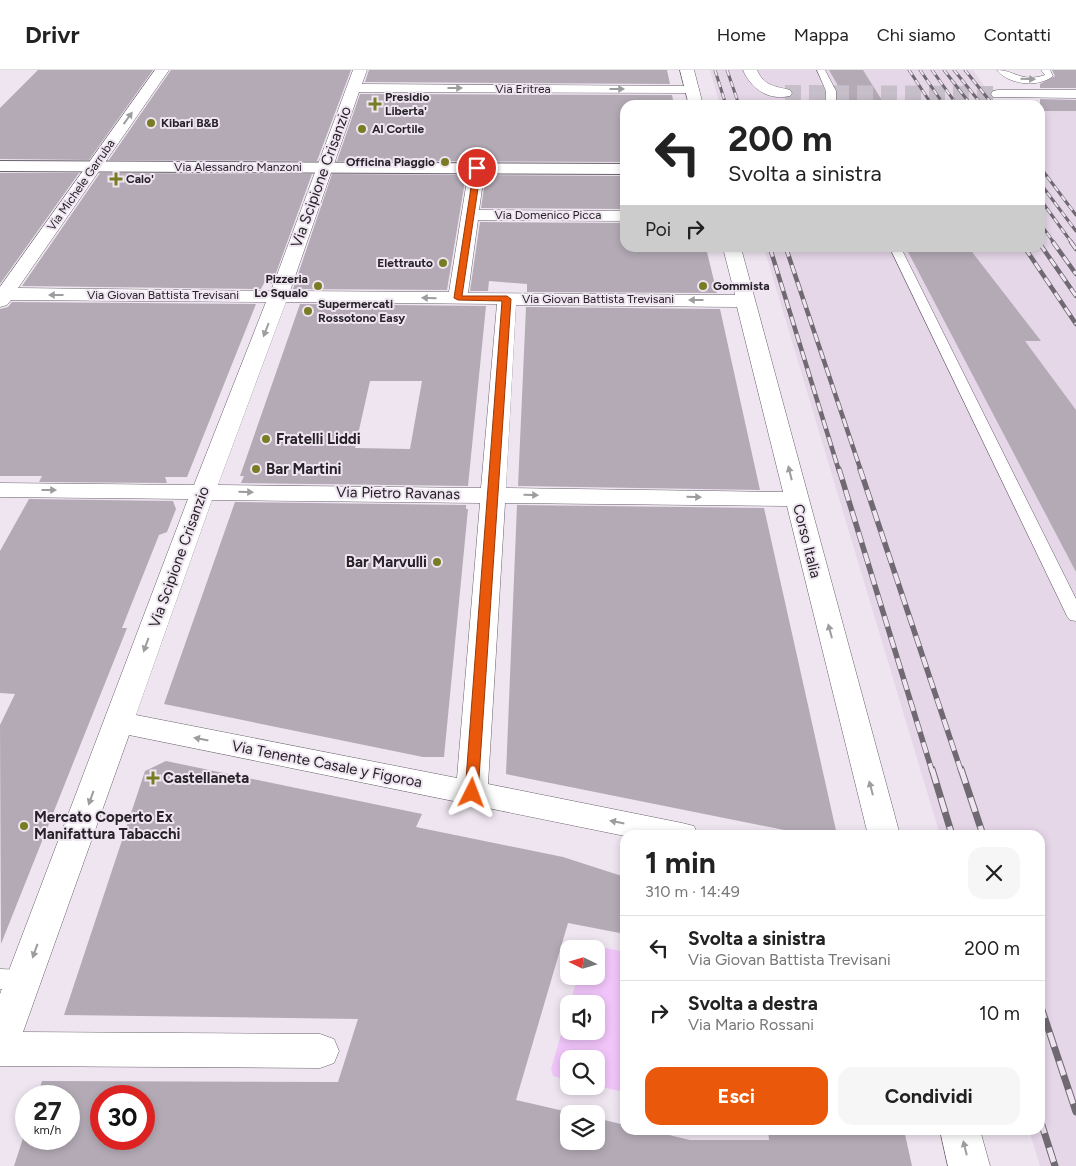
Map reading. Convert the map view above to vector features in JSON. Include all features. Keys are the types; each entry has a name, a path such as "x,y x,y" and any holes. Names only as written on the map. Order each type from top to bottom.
{"street":[{"name":"Via Michele Garruba","path":"2,296 162,70"},
{"path":"687,70 695,100"},
{"path":"750,70 755,82 763,89 786,93"},
{"name":"Via Eritrea","path":"357,79 692,89"},
{"name":"Via Scipione Crisanzio","path":"0,1044 12,980 118,722 326,167 357,79"},
{"path":"998,94 1076,94"},
{"name":"Via Alessandro Manzoni","path":"0,166 620,169"},
{"path":"458,298 477,168"},
{"name":"Via Domenico Picca","path":"470,215 620,216"},
{"name":"Corso Italia","path":"733,252 883,830"},
{"name":"Via Giovan Battista Trevisani","path":"2,296 745,300"},
{"path":"472,793 507,299"},
{"name":"Via Pietro Ravanas","path":"0,490 796,498"},
{"name":"Via Tenente Casale y Figoroa","path":"118,722 657,830"},
{"path":"0,1049 320,1052"},
{"path":"961,1135 970,1166"}],"lane":[{"path":"821,70 831,91 831,100"},
{"path":"1001,70 1008,76 1033,80 1049,76 1045,70"},
{"path":"897,252 1076,616"}],"shaded area":[{"path":"710,70 973,70 994,100 719,100"},
{"path":"1045,111 1076,111 1076,1166 1040,1166 1031,1135 1045,1135 1045,830 939,830 765,252 1045,252"},
{"path":"605,948 620,951 620,1091 605,1088 605,1050 560,1050 560,1078 553,1076 551,1069 560,1038 560,1040 605,1040 605,995 573,995 575,985 605,985"}],"building":[{"path":"38,70 153,70 89,160 0,159 0,108"},
{"path":"171,70 351,70 317,161 109,160"},
{"path":"369,70 667,70 670,84 365,82"},
{"path":"829,70 863,70 882,100 846,100"},
{"path":"1052,70 1076,70 1076,88 1040,88 1040,84 1055,76"},
{"path":"360,94 672,95 673,100 620,100 620,162 337,161"},
{"path":"1040,99 1076,100 1076,111 1045,111 1045,100"},
{"path":"0,173 79,173 0,284"},
{"path":"100,173 312,174 272,284 265,281 261,289 22,286"},
{"path":"332,174 466,175 447,290 293,289"},
{"path":"486,175 620,176 620,209 481,208"},
{"path":"480,222 620,223 620,252 707,252 717,293 527,292 527,284 489,281 488,291 470,291"},
{"path":"908,252 972,252 1041,341 1025,341 1076,410 1076,572"},
{"path":"12,302 256,304 187,477 165,477 167,483 39,482 42,476 0,476 0,309 8,307"},
{"path":"300,304 486,306 468,486 241,483 244,476 240,476","holes":["370,381 422,381 410,449 355,448"]},
{"path":"526,307 720,309 760,490 518,486"},
{"name":"Mercato Coperto Ex Manifattura Tabacchi","path":"29,499 173,501 176,509 167,532 159,535 122,628 127,628 1,944 0,725 15,694 0,693 0,551"},
{"path":"235,502 466,505 466,509 468,509 444,757 423,757 164,704"},
{"path":"517,505 764,508 836,830 784,830 506,774"},
{"path":"166,761 422,814 416,827 563,857 620,875 620,933 568,923 563,940 560,940 560,950 516,1100 560,1110 560,1150 605,1150 605,1120 620,1124 620,1135 669,1135 690,1140 769,1140 768,1135 905,1135 912,1166 14,1166 19,1150 80,1150 80,1085 41,1085 42,1081 338,1082 358,1019 64,1015 145,771"}],"tunnel":[{"path":"785,93 998,94"}],"railway":[{"path":"715,70 724,100"},
{"path":"727,70 737,99"},
{"path":"909,70 929,100"},
{"path":"920,70 941,100"},
{"path":"932,70 953,100"},
{"path":"944,70 967,100"},
{"path":"954,70 978,100"},
{"path":"965,70 989,100"},
{"path":"1045,174 1076,215"},
{"path":"1045,190 1076,231"},
{"path":"1045,206 1072,243"},
{"path":"1045,230 1054,243"},
{"path":"1053,242 1076,274"},
{"path":"1071,242 1076,249"},
{"path":"1045,251 1076,296"},
{"path":"771,252 839,471"},
{"path":"787,252 861,471"},
{"path":"1028,252 1076,324"},
{"path":"839,469 932,771"},
{"path":"860,469 961,771"},
{"path":"932,769 950,830"},
{"path":"961,769 981,830"},
{"path":"1045,1019 1076,1112"},
{"path":"1045,1135 1055,1166"}],"place":[{"name":"Presidio Liberta'","path":"375,104"},
{"name":"Kibari B&B","path":"151,123"},
{"name":"Al Cortile","path":"362,129"},
{"name":"Officina Piaggio","path":"445,162"},
{"name":"Calo'","path":"116,179"},
{"name":"Elettrauto","path":"443,263"},
{"name":"Pizzeria Lo Squalo","path":"318,286"},
{"name":"Gommista","path":"703,286"},
{"name":"Supermercati Rossotono Easy","path":"308,311"},
{"name":"Fratelli Liddi","path":"266,439"},
{"name":"Bar Martini","path":"256,469"},
{"name":"Bar Marvulli","path":"437,562"},
{"name":"Castellaneta","path":"153,778"},
{"name":"Mercato Coperto Ex Manifattura Tabacchi","path":"24,826"}],"route":[{"path":"472,793 507,299 458,298 477,168"}]}
